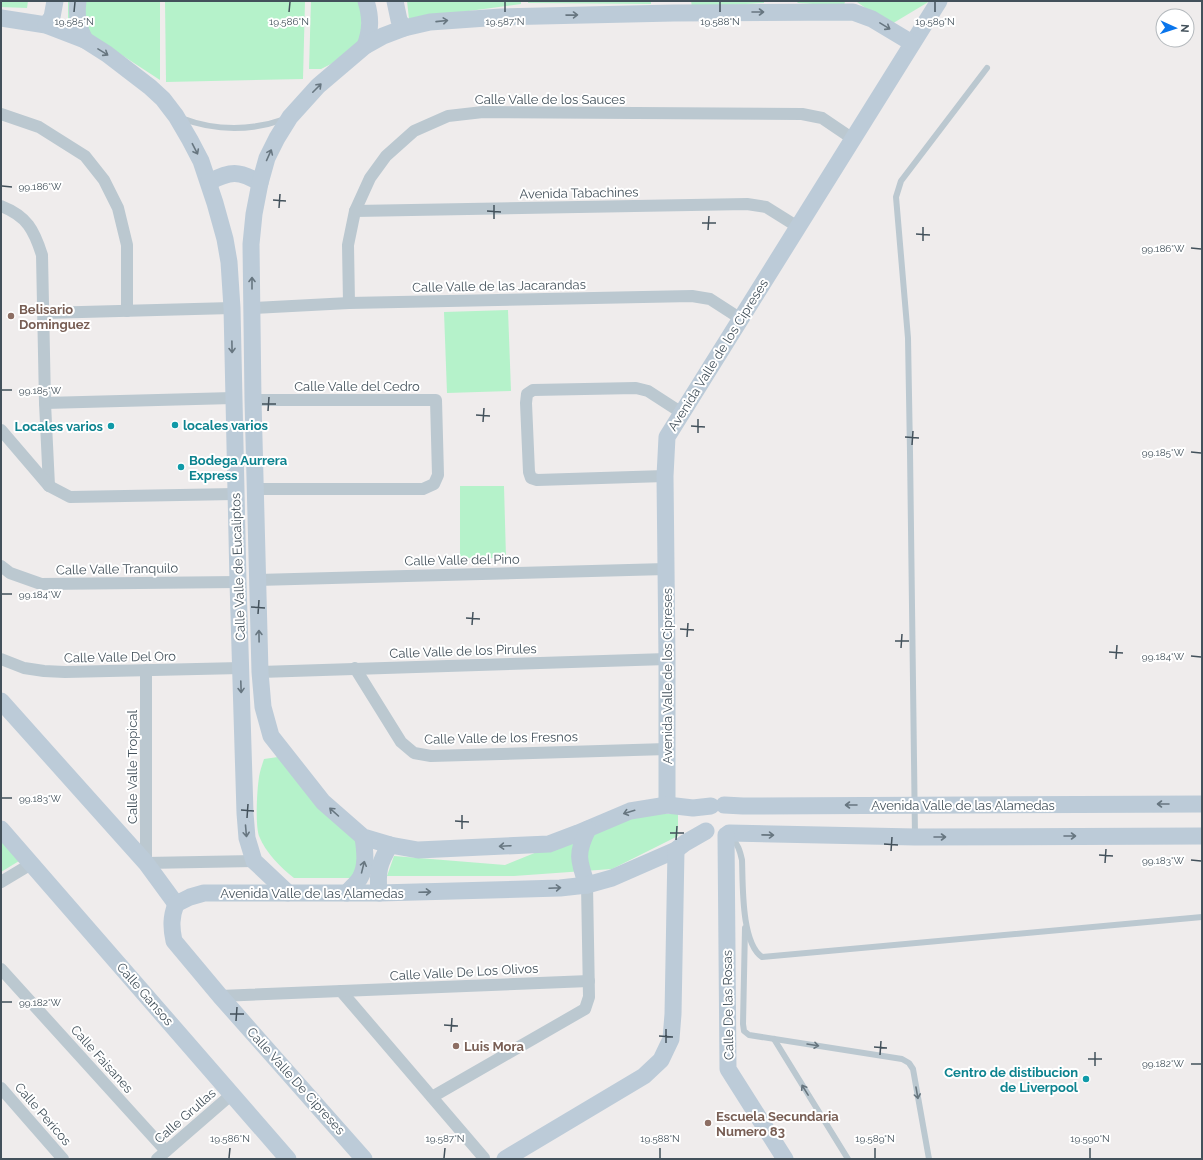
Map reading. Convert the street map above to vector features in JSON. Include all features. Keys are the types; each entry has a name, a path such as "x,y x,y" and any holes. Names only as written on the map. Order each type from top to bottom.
{"street":[{"path":"46,25 52,17 55,1"},
{"path":"78,1 77,20 80,31 85,40"},
{"path":"365,46 369,35 370,24 370,12 366,1"},
{"path":"395,1 399,20 404,28"},
{"name":"Avenida Valle de los Cipreses","path":"667,805 665,476 667,437 939,1"},
{"name":"Calle Valle de Eucaliptos","path":"363,838 323,802 271,736 263,707 260,672 253,400 251,244 254,214 260,184 267,158 277,138 290,117 318,86 365,46 383,36 404,28 430,22 455,19 675,7 853,7"},
{"path":"853,7 912,43"},
{"name":"Calle Valle de Eucaliptos","path":"1,18 46,25 85,40 107,54 146,83 163,99 176,116 201,161 209,182 225,238 229,262 232,308 235,494 245,813 247,838 254,862"},
{"name":"Calle Valle de los Sauces","path":"349,303 348,245 355,211 370,178 386,156 414,131 448,116 483,112 802,114 822,118 853,139"},
{"path":"1,114 39,127 85,156 104,180 118,208 127,245 127,311"},
{"path":"209,182 230,174 240,174 249,176 260,184"},
{"name":"Avenida Tabachines","path":"355,211 747,204 766,206 798,227"},
{"path":"1,206 11,210 25,220 36,236 42,255 45,403 49,486"},
{"name":"Calle Valle de las Jacarandas","path":"252,308 349,303 692,296 710,299 741,319"},
{"path":"44,313 232,308"},
{"path":"665,476 537,480 531,478 529,472 526,403 527,394 533,390 636,388 648,391 682,413"},
{"path":"45,403 233,398"},
{"name":"Calle Valle del Cedro","path":"253,400 436,400 438,475 434,484 423,489 256,490"},
{"path":"1,430 49,486 70,497 235,494"},
{"name":"Calle Valle Tranquilo","path":"1,566 10,574 41,584 238,582"},
{"name":"Calle Valle del Pino","path":"258,580 666,569"},
{"name":"Calle Valle Del Oro","path":"1,659 24,668 44,672 241,668"},
{"name":"Calle Valle de los Pirules","path":"260,672 667,659"},
{"name":"Calle Valle de los Fresnos","path":"355,668 401,742 414,753 431,756 667,749"},
{"name":"Calle Valle Tropical","path":"146,670 146,863"},
{"path":"1,701 146,863 176,904"},
{"path":"243,736 271,736"},
{"name":"Avenida Valle de las Alamedas","path":"363,838 418,850 549,844 630,811 667,805 693,808 717,806 1202,804"},
{"path":"727,834 732,830 735,820 732,811 717,806 707,809 703,817 703,822 706,831 716,836 727,834 914,837 1202,836"},
{"name":"Calle Gansos","path":"1,829 288,1159"},
{"path":"432,1097 585,1008 589,997 587,885 579,864 579,855 581,842 588,829"},
{"name":"Avenida Valle de las Alamedas","path":"176,904 190,897 204,893 378,893 560,888 587,885 612,878 676,850 685,842 706,831"},
{"name":"Calle De las Rosas","path":"727,834 728,1069 785,1159"},
{"path":"347,893 360,878 364,867 365,852 363,838"},
{"path":"378,893 377,877 379,869 382,859 390,845"},
{"path":"505,1159 644,1076 661,1060 670,1039 673,1014 676,850"},
{"path":"146,863 254,862 288,893"},
{"path":"1,882 31,864"},
{"name":"Calle Valle De Cipreses","path":"176,904 172,916 174,941 220,996 364,1159"},
{"name":"Calle Faisanes","path":"1,968 162,1155"},
{"name":"Calle Valle De Los Olivos","path":"220,996 589,981"},
{"path":"341,992 484,1158"},
{"name":"Calle Pericos","path":"1,1088 63,1159"},
{"name":"Calle Grullas","path":"162,1155 232,1094"}],"lane":[{"path":"914,837 908,338 896,197 901,181 987,68"},
{"path":"176,116 208,126 225,128 258,126 290,117"},
{"path":"727,834 736,842 742,860 745,920 744,1031 749,1035 902,1059 909,1063 913,1069 929,1159"},
{"path":"745,920 752,946 757,954 762,957 1202,917"},
{"path":"774,1039 848,1159"}],"green space":[{"path":"1,1 28,1 27,8 1,7"},
{"path":"68,1 160,1 160,80 68,20"},
{"path":"165,1 305,1 303,79 166,82"},
{"path":"311,1 363,1 360,44 321,69 309,69"},
{"path":"407,1 521,1 521,4 409,19"},
{"path":"528,1 651,1 651,4 528,3"},
{"path":"691,1 764,1 764,3 692,7"},
{"path":"796,1 845,1 844,6 798,3"},
{"path":"857,1 930,1 890,25"},
{"path":"508,310 511,391 447,393 444,312"},
{"path":"460,486 504,486 506,558 460,558"},
{"path":"278,757 362,845 353,878 294,878 269,854 265,848 259,836 257,824 257,798 260,770 264,759"},
{"path":"648,814 678,814 678,836 612,869 514,876 387,876 394,856 505,865 616,820"},
{"path":"1,840 19,861 1,872"}],"place":[{"name":"Belisario Dominguez","path":"11,316"},
{"name":"locales varios","path":"175,425"},
{"name":"Locales varios","path":"111,426"},
{"name":"Bodega Aurrera Express","path":"181,467"},
{"name":"Luis Mora","path":"456,1046"},
{"name":"Centro de distibucion de Liverpool","path":"1086,1079"},
{"name":"Escuela Secundaria Numero 83","path":"708,1123"}]}
